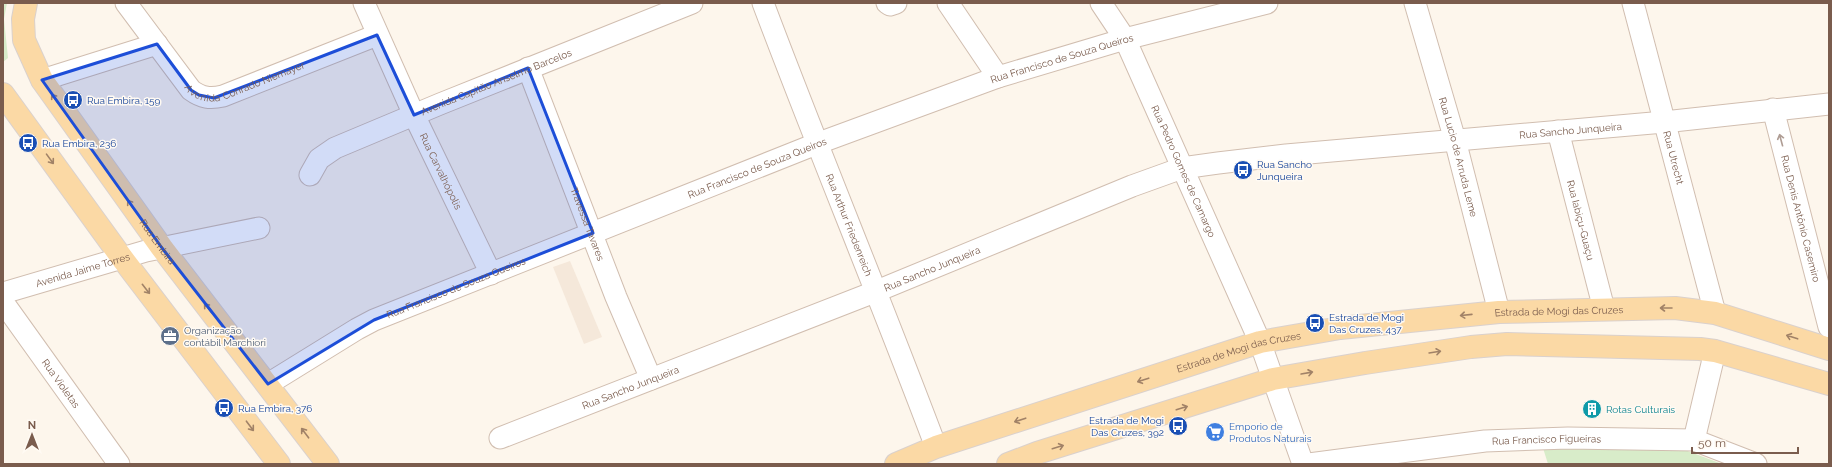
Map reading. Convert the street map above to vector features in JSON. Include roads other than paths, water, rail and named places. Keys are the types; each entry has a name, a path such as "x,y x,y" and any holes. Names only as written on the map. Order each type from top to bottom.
{"main road":[{"name":"Rua Embira","path":"26,3 23,19 24,40 42,80 162,248 328,464"},
{"path":"3,94 122,258 275,463"},
{"name":"Estrada de Mogi das Cruzes","path":"896,464 936,447 1260,342 1340,328 1499,312 1675,308 1715,312 1829,349"},
{"path":"1008,464 1039,459 1274,379 1464,348 1508,344 1686,348 1715,352 1829,384"}],"street":[{"name":"Avenida Conrado Niemayer","path":"126,3 191,90 199,95 214,98 223,96 377,35"},
{"name":"Rua Carvalhópolis","path":"364,3 414,115 491,274"},
{"name":"Avenida Capitão Anselmo Barcelos","path":"310,174 319,160 335,148 528,68 692,3"},
{"name":"Rua Arthur Friedenreich","path":"763,3 816,144 877,291 936,447"},
{"path":"887,3 890,5 896,3"},
{"path":"948,3 998,77"},
{"name":"Rua Pedro Gomes de Camargo","path":"1101,3 1125,39 1260,342 1303,464"},
{"name":"Rua Francisco de Souza Queiros","path":"268,384 374,320 816,144 998,77 1125,39 1266,3"},
{"name":"Rua Lucio de Arruda Leme","path":"1415,3 1455,140 1499,312"},
{"name":"Rua Utrecht","path":"1633,3 1715,312"},
{"path":"42,80 157,44"},
{"name":"Travessa Tavares","path":"528,68 593,233 616,297 651,379"},
{"name":"Rua Sancho Junqueira","path":"500,438 877,291 1132,186 1182,168 1278,156 1664,122 1829,104"},
{"name":"Rua Denis Antônio Casemiro","path":"1773,109 1829,327"},
{"name":"Rua Iabiçu-Guaçu","path":"1558,131 1604,310"},
{"name":"Avenida Jaime Torres","path":"3,293 122,258 162,248 260,228"},
{"name":"Rua Violetas","path":"3,302 119,464"},
{"path":"1715,352 1694,440 1756,464"},
{"name":"Rua Francisco Figueiras","path":"1309,464 1484,441 1568,438 1694,440"}],"place":[{"name":"Rua Embira, 159","path":"73,100"},
{"name":"Rua Embira, 236","path":"28,143"},
{"name":"Rua Sancho Junqueira","path":"1243,170"},
{"name":"Estrada de Mogi Das Cruzes, 437","path":"1315,323"},
{"name":"Organização contábil Marchiori","path":"170,336"},
{"name":"Rua Embira, 376","path":"224,408"},
{"name":"Rotas Culturais","path":"1592,409"},
{"name":"Estrada de Mogi Das Cruzes, 392","path":"1178,426"},
{"name":"Emporio de Produtos Naturais","path":"1215,432"}]}
